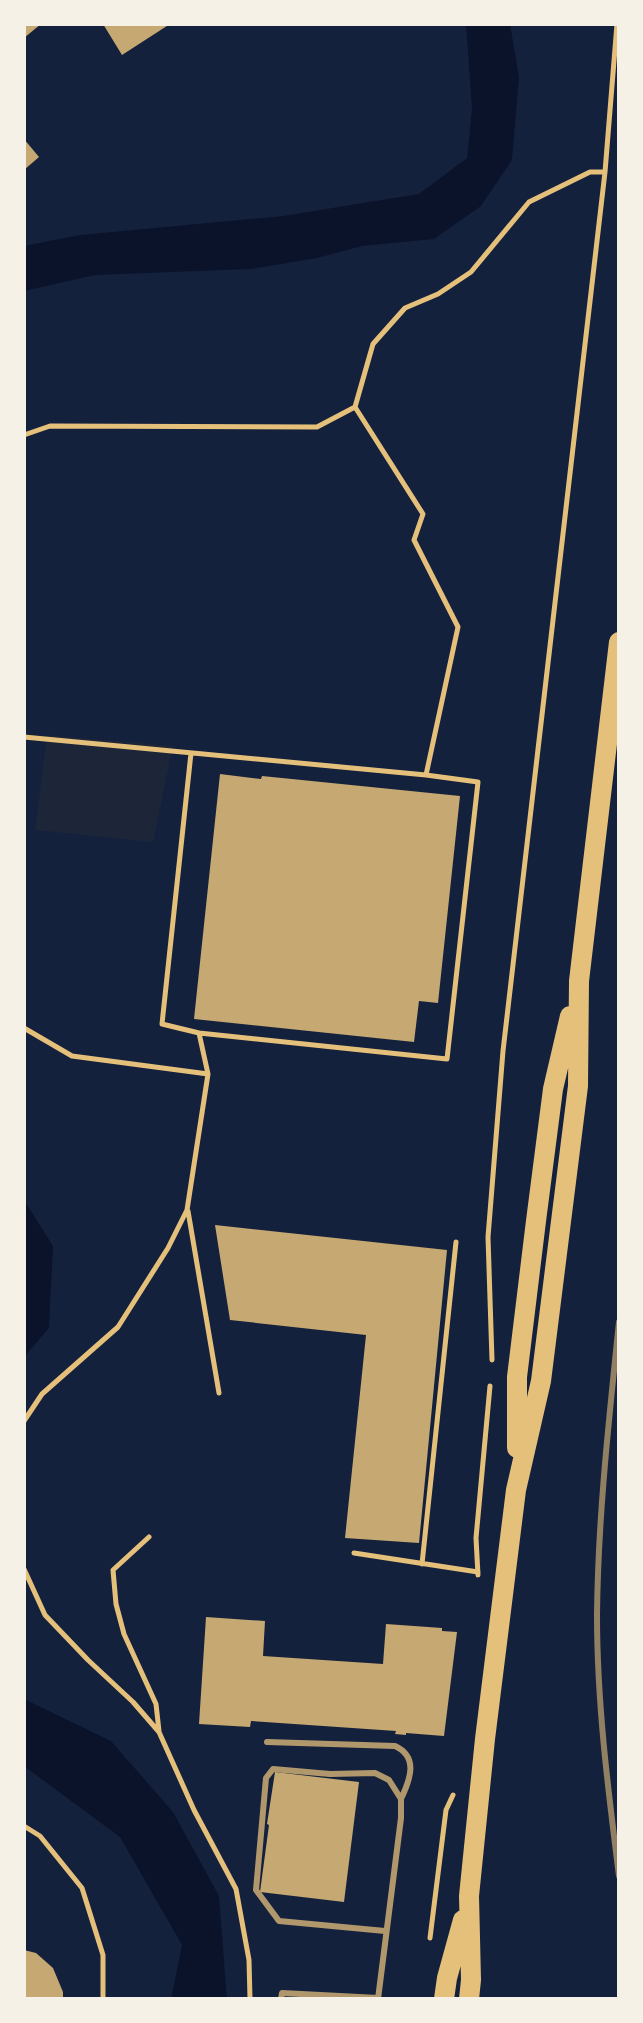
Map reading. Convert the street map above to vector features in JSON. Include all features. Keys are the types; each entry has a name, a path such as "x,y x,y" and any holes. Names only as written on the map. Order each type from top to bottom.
{"main road":[{"path":"469,1999 469,1896 485,1739 516,1490 541,1381 572,1139 578,1086 579,981 619,642"},
{"path":"444,1999 469,1896"}],"lane":[{"path":"267,1742 395,1746 405,1751 411,1761 409,1783 401,1799 378,1998 282,1993 281,1999"},
{"path":"385,1931 279,1921 266,1905 256,1890 266,1778 273,1769 330,1774 375,1773 389,1780 401,1799"}],"path":[{"path":"491,1369 488,1237 503,1051 605,172 617,24"},
{"path":"25,432 50,426 317,427 355,407 373,344 405,308 438,294 471,272 529,202 590,172 605,172"},
{"path":"355,407 423,514 414,540 458,627 426,775"},
{"path":"24,737 426,775 478,782 447,1059 199,1033 162,1024 191,753"},
{"path":"24,1028 72,1056 208,1074"},
{"path":"24,1421 42,1394 118,1327 168,1248 187,1210 208,1074 199,1033"},
{"path":"187,1210 219,1393"},
{"path":"422,1564 456,1242"},
{"path":"479,1584 476,1538 490,1383"},
{"path":"149,1537 113,1570 116,1604 124,1634 156,1704 159,1732"},
{"path":"354,1553 478,1572"},
{"path":"24,1569 45,1615 159,1732 194,1810 236,1889 249,1960 250,1999"},
{"path":"428,1952 446,1810 457,1785"},
{"path":"24,1826 40,1836 82,1888 103,1955 103,1999"}],"shaded area":[{"path":"466,24 510,24 519,77 512,160 481,206 434,239 362,246 317,258 251,269 95,275 24,291 24,246 80,235 283,216 419,194 467,158 472,109"},
{"path":"47,735 173,746 153,842 35,830"},
{"path":"24,1200 53,1246 49,1328 24,1357"},
{"path":"24,1699 111,1741 173,1812 219,1896 227,1999 171,1999 182,1945 120,1837 24,1766"}],"building":[{"path":"24,24 41,24 24,38"},
{"path":"103,24 170,24 122,55"},
{"path":"24,139 39,157 24,170"},
{"path":"220,774 460,796 438,1003 419,1001 414,1042 194,1019"},
{"path":"215,1225 447,1250 419,1543 345,1538 366,1335 230,1320"},
{"path":"206,1617 265,1621 263,1656 383,1664 386,1624 457,1632 444,1736 251,1721 250,1727 199,1724"},
{"path":"275,1772 359,1782 344,1902 260,1892"},
{"path":"24,1950 36,1953 53,1968 63,1999 24,1999"}],"railway":[{"path":"619,1322 602,1505 597,1615 601,1713 619,1876"}]}
